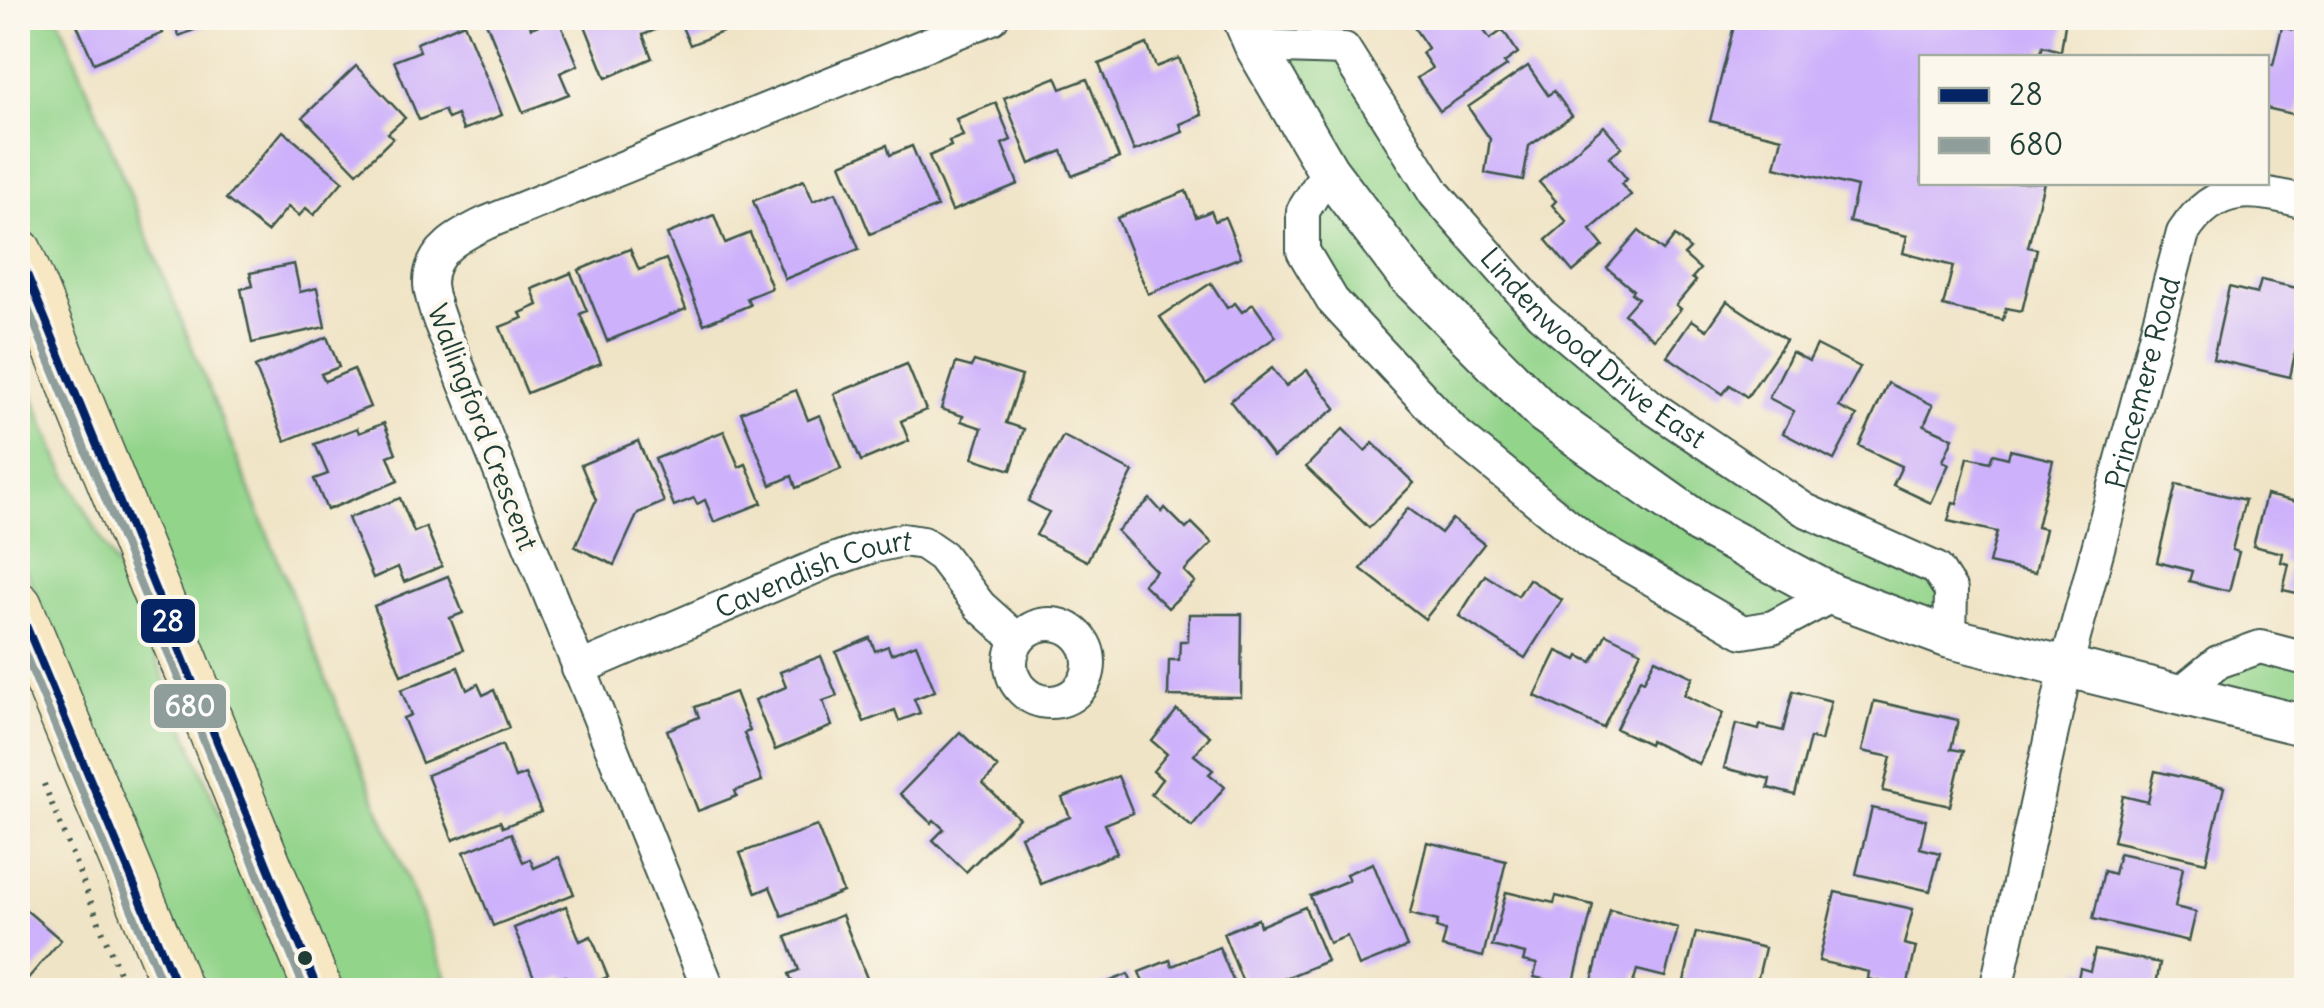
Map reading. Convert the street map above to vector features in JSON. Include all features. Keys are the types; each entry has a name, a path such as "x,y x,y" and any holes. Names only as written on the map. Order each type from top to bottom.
{"main road":[{"path":"18,252 318,990"},
{"path":"18,606 178,990"}],"street":[{"name":"Wallingford Crescent","path":"709,990 440,322 429,285 432,266 457,237 486,223 992,18"},
{"name":"Lindenwood Drive East","path":"1248,32 1328,171 1406,274 1544,413 1699,523 1832,596 1950,638 2306,726"},
{"name":"Lindenwood Drive East","path":"1248,32 1344,49 1435,194 1541,314 1652,406 1805,510 1937,569 1951,591 1950,638"},
{"path":"1328,171 1303,212 1303,250 1332,300 1456,434 1588,542 1743,632 1773,627 1832,596"},
{"name":"Princemere Road","path":"2066,667 2183,233 2206,204 2230,194 2258,192 2306,202"},
{"name":"Cavendish Court","path":"578,669 827,562 903,540 923,543 942,556 980,606 1018,640"},
{"path":"2178,695 2218,662 2260,647 2306,659"},
{"path":"1996,990 2066,667"}],"path":[{"path":"42,780 126,990"}],"green space":[{"path":"18,18 59,18 452,990 318,990 18,252"},
{"path":"1255,46 1344,49 1435,194 1652,407 1937,569 1950,638 1833,595 1743,632 1456,434 1303,251 1328,171"},
{"path":"18,361 60,462 128,589 291,990 195,990 18,551"},
{"path":"2306,659 2306,726 2178,695 2218,662"}],"building":[{"path":"94,18 156,18 163,33 94,63 77,25"},
{"path":"171,18 224,18 179,36"},
{"path":"527,18 531,28 558,18 578,65 560,73 569,94 523,112 486,22"},
{"path":"582,18 666,18 669,24 643,35 652,58 606,78"},
{"path":"678,18 725,18 730,29 690,45"},
{"path":"1426,18 1475,18 1490,39 1503,30 1518,53 1504,63 1507,66 1440,111 1417,78 1432,68 1422,53 1428,48 1413,26"},
{"path":"1736,18 2066,18 2061,51 2043,46 2040,55 1919,55 1919,185 2043,185 2028,247 2037,249 2022,311 2006,308 2003,320 1943,306 1953,266 1903,253 1907,236 1849,222 1857,187 1775,167 1782,138 1710,121"},
{"path":"464,23 502,115 463,130 457,115 448,119 444,110 419,120 394,61 420,51 417,43"},
{"path":"2282,27 2306,33 2306,86 2297,115 2269,109 2269,64 2273,65"},
{"path":"1147,44 1156,67 1179,58 1202,115 1180,124 1183,132 1134,151 1099,64"},
{"path":"356,66 405,118 388,133 393,138 357,173 303,117"},
{"path":"1528,66 1548,95 1554,91 1572,116 1529,146 1523,180 1485,173 1490,139 1468,107"},
{"path":"1056,77 1061,89 1087,79 1119,158 1072,176 1062,151 1030,164 1004,98"},
{"path":"996,103 1011,140 1002,144 1018,184 952,211 929,156 963,136 956,119"},
{"path":"1604,126 1622,147 1609,157 1627,179 1621,184 1631,195 1590,230 1603,246 1573,272 1546,240 1567,222 1552,205 1556,201 1539,182"},
{"path":"283,131 343,181 314,215 306,208 299,216 288,207 267,232 226,199"},
{"path":"887,145 890,155 912,146 937,207 870,234 841,164"},
{"path":"804,180 813,201 836,192 859,249 785,279 753,201"},
{"path":"1186,191 1196,217 1211,211 1215,221 1225,217 1241,257 1148,294 1117,218"},
{"path":"714,215 725,243 750,233 772,288 747,298 750,305 704,324 667,234"},
{"path":"1639,231 1663,251 1675,236 1690,249 1684,255 1700,269 1692,278 1696,281 1676,305 1681,309 1654,339 1624,314 1638,298 1607,268"},
{"path":"630,249 639,270 666,259 686,309 607,341 579,270"},
{"path":"294,264 300,292 317,288 325,327 252,343 241,289 253,286 250,273"},
{"path":"571,273 587,311 580,314 601,363 527,393 500,327 523,318 520,313 538,305 532,289"},
{"path":"2261,280 2306,290 2290,377 2213,359 2229,287 2257,294"},
{"path":"1211,283 1227,308 1235,303 1242,312 1253,304 1276,337 1206,384 1160,317"},
{"path":"1727,301 1786,340 1747,397 1730,385 1723,394 1667,356 1692,320 1707,330"},
{"path":"327,337 339,367 321,374 325,381 354,369 370,407 285,441 255,367"},
{"path":"1817,345 1860,367 1839,407 1857,416 1834,460 1783,433 1794,411 1769,398 1792,352 1809,361"},
{"path":"974,361 1022,376 1006,423 1024,429 1011,470 973,458 982,428 941,409 956,363 971,367"},
{"path":"907,364 926,410 901,421 909,441 861,461 834,394"},
{"path":"1272,368 1286,386 1307,370 1336,408 1273,457 1230,401"},
{"path":"1888,383 1933,405 1924,425 1953,438 1943,461 1949,464 1931,503 1893,485 1902,466 1859,446"},
{"path":"796,390 808,420 820,415 841,469 796,488 792,476 771,485 741,412"},
{"path":"384,423 396,453 388,456 398,481 327,510 314,479 328,474 315,444 357,428 359,433"},
{"path":"1343,429 1365,451 1373,443 1414,483 1369,528 1306,467"},
{"path":"724,431 739,467 746,464 762,503 714,522 705,500 697,504 694,498 674,506 655,459"},
{"path":"1063,436 1133,472 1087,561 1036,535 1049,512 1028,501"},
{"path":"638,441 664,502 638,513 614,565 575,547 596,500 581,465"},
{"path":"2010,450 2053,460 2037,527 2045,529 2035,573 1989,563 1997,532 1948,521 1953,502 1957,503 1968,457 1990,462 1993,454 2008,458"},
{"path":"2176,484 2245,500 2232,550 2239,552 2229,591 2189,581 2192,571 2157,562"},
{"path":"2266,495 2306,504 2306,595 2283,590 2289,564 2281,562 2283,553 2253,546"},
{"path":"400,498 414,532 426,527 442,566 404,582 398,567 373,578 348,518"},
{"path":"1150,499 1186,529 1192,523 1212,543 1184,571 1195,582 1168,608 1143,584 1156,571 1117,531"},
{"path":"1408,508 1441,533 1452,519 1484,544 1425,619 1361,569"},
{"path":"1485,575 1518,596 1529,579 1562,600 1525,658 1459,616"},
{"path":"448,576 463,613 450,618 463,650 401,675 374,606"},
{"path":"1189,614 1242,614 1241,697 1168,696 1169,660 1179,660 1180,641 1188,641"},
{"path":"1606,634 1641,651 1603,728 1535,696 1557,651 1592,662"},
{"path":"870,638 875,651 888,646 891,654 916,644 935,691 914,699 920,713 899,721 895,710 864,722 836,652"},
{"path":"821,656 837,696 823,701 832,726 775,750 755,700 786,687 780,672"},
{"path":"1655,659 1693,677 1684,695 1723,713 1699,764 1616,729 1640,679 1644,681"},
{"path":"458,667 467,690 478,684 483,695 494,690 509,728 422,763 403,718 411,715 401,690"},
{"path":"1793,691 1831,701 1821,741 1810,738 1795,795 1768,788 1770,779 1724,768 1736,724 1783,731"},
{"path":"735,692 750,731 744,733 762,781 698,811 667,730 699,717 695,707"},
{"path":"1874,701 1958,720 1951,749 1963,751 1950,806 1883,791 1891,757 1862,751"},
{"path":"1177,710 1210,736 1194,755 1213,770 1209,774 1225,787 1192,827 1151,794 1162,779 1153,771 1167,754 1152,741"},
{"path":"960,732 998,768 983,784 1019,818 966,872 933,840 944,829 934,820 931,823 900,794"},
{"path":"502,745 515,778 525,774 541,812 503,827 500,821 453,840 427,775"},
{"path":"2155,771 2224,787 2206,862 2113,841 2123,796 2148,802"},
{"path":"1118,776 1133,813 1105,824 1117,853 1041,884 1021,836 1070,817 1062,798"},
{"path":"1872,808 1926,820 1920,848 1940,853 1930,891 1856,874"},
{"path":"817,826 843,892 782,916 770,887 756,893 740,853"},
{"path":"511,833 523,862 530,859 534,868 559,857 574,894 493,926 464,852"},
{"path":"1427,842 1506,861 1483,957 1442,947 1446,931 1436,928 1438,921 1410,914"},
{"path":"2119,853 2183,867 2175,907 2196,912 2189,941 2093,919 2104,871 2114,874"},
{"path":"1373,863 1407,947 1359,966 1347,936 1329,943 1310,896 1349,880 1346,874"},
{"path":"1506,892 1554,903 1556,896 1593,905 1573,986 1534,977 1537,964 1523,961 1525,954 1492,946"},
{"path":"1835,892 1913,909 1904,944 1916,947 1907,988 1868,979 1869,972 1819,961"},
{"path":"18,903 61,940 18,990"},
{"path":"566,906 580,941 591,936 608,977 575,990 571,990 565,976 538,987 514,928"},
{"path":"1305,907 1327,961 1283,979 1287,990 1246,990 1223,933 1258,919 1260,926"},
{"path":"1610,910 1678,928 1665,977 1637,970 1631,990 1590,989"},
{"path":"842,915 870,986 857,990 796,990 789,974 799,970 786,937"},
{"path":"1696,932 1765,948 1755,990 1706,990 1706,986 1684,981"},
{"path":"1219,947 1237,990 1146,990 1139,972 1170,960 1172,966"},
{"path":"2095,950 2160,963 2155,990 2076,990 2080,968 2090,971"},
{"path":"1128,974 1135,990 1088,990"}],"transit line":[{"name":"28","path":"18,252 318,990"},
{"name":"680","path":"18,284 305,990"},
{"name":"28","path":"18,606 178,990"},
{"name":"680","path":"18,637 165,990"}]}
